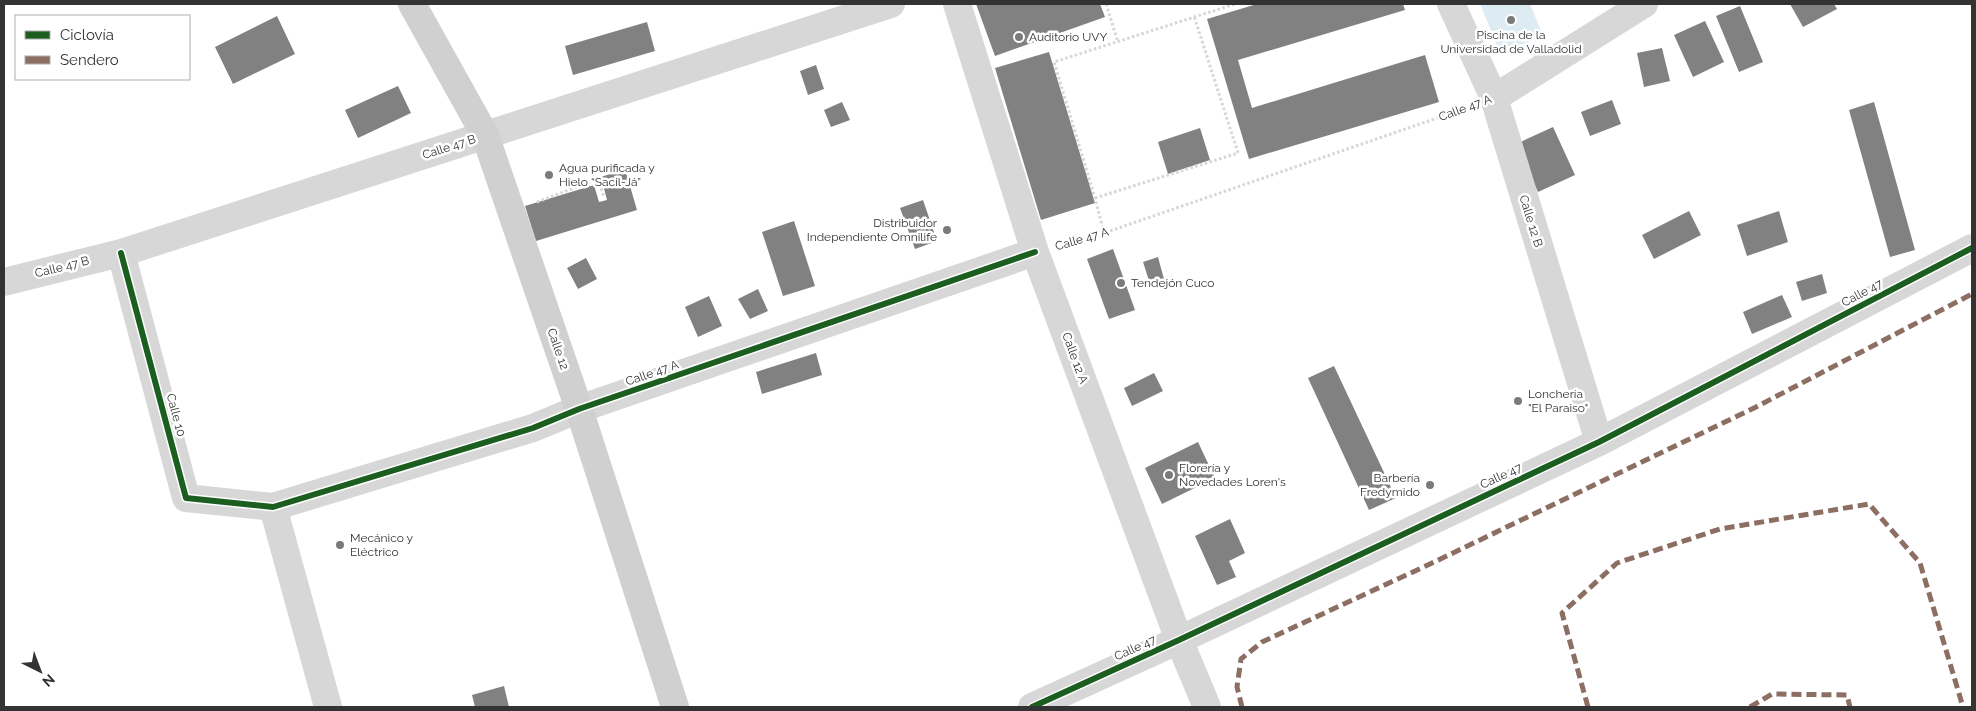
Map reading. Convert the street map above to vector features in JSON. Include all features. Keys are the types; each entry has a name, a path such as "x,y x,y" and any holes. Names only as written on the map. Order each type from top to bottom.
{"street":[{"name":"Calle 12","path":"412,4 485,135 579,409 675,707"},
{"name":"Calle 47 B","path":"4,282 121,253 891,4"},
{"name":"Calle 12 A","path":"957,4 1035,252 1179,640 1207,707"},
{"name":"Calle 12 B","path":"1451,4 1494,98 1599,442"},
{"name":"Calle 47 A","path":"1494,98 1644,4"},
{"name":"Calle 47","path":"1032,707 1179,640 1599,442 1972,248"},
{"name":"Calle 47 A","path":"273,507 533,428 579,409 1035,252"},
{"name":"Calle 10","path":"121,253 186,498 273,507"},
{"path":"273,507 328,707"}],"path":[{"path":"1106,4 1118,42"},
{"path":"1104,233 1054,62 1235,4"},
{"path":"1095,198 1238,153 1194,16"},
{"path":"510,212 598,179 604,197"}],"shaded area":[{"name":"Piscina de la Universidad de Valladolid","path":"1480,4 1530,4 1543,36 1500,53"}],"building":[{"name":"Auditorio UVY","path":"976,4 1100,4 1105,17 995,56"},
{"path":"1257,4 1403,4 1405,10 1238,60 1252,108 1425,55 1439,102 1249,159 1207,19"},
{"path":"1790,4 1834,4 1837,9 1803,27"},
{"path":"1740,6 1763,62 1739,72 1716,16"},
{"path":"277,16 295,54 233,84 215,47"},
{"path":"1705,21 1724,62 1693,77 1674,35"},
{"path":"647,22 655,51 573,75 565,46"},
{"path":"1662,48 1670,81 1644,87 1637,53"},
{"path":"1049,52 1095,203 1041,220 995,68"},
{"path":"816,65 824,89 808,95 800,71"},
{"path":"398,86 411,113 358,138 345,110"},
{"path":"1612,100 1621,124 1590,136 1581,112"},
{"path":"842,102 850,120 831,127 824,110"},
{"path":"1874,102 1915,250 1890,257 1849,110"},
{"path":"1553,127 1575,175 1538,192 1516,144"},
{"path":"1200,128 1210,160 1168,174 1158,142"},
{"path":"625,169 637,210 536,241 525,206 594,185 599,202 607,200 601,177"},
{"path":"923,200 937,241 915,249 900,208"},
{"path":"1689,211 1701,235 1654,259 1642,235"},
{"path":"1779,211 1788,242 1747,256 1737,225"},
{"path":"794,221 815,286 783,296 762,232"},
{"path":"1113,249 1135,310 1109,319 1087,259"},
{"path":"1158,257 1165,283 1151,287 1143,262"},
{"path":"586,258 597,279 578,289 567,268"},
{"path":"1822,274 1827,293 1802,301 1796,282"},
{"path":"758,289 768,311 750,319 738,299"},
{"path":"1782,295 1792,317 1752,334 1743,312"},
{"path":"709,296 722,326 698,337 685,307"},
{"path":"816,353 822,375 762,394 756,372"},
{"path":"1334,366 1396,498 1369,510 1308,378"},
{"path":"1154,373 1163,391 1132,406 1124,388"},
{"path":"1198,442 1215,478 1162,504 1145,468"},
{"path":"1230,519 1245,553 1229,561 1236,577 1217,585 1195,536"},
{"path":"504,686 509,707 475,707 472,695"}],"marked path":[{"path":"1242,707 1237,687 1241,659 1262,642 1430,564 1756,407 1972,294"},
{"path":"1588,707 1562,613 1617,563 1720,529 1869,504 1920,563 1963,707"},
{"path":"1750,707 1772,694 1847,695 1850,707"}],"cycle path":[{"path":"1032,707 1179,640 1599,442 1972,248"},
{"path":"121,253 186,498 273,507 533,428 579,409 1035,252"}],"place":[{"name":"Piscina de la Universidad de Valladolid","path":"1511,20"},
{"name":"Auditorio UVY","path":"1019,37"},
{"name":"Agua purificada y Hielo “Sacil-Já”","path":"549,175"},
{"name":"Distribuidor Independiente Omnilife","path":"947,230"},
{"name":"Tendejón Cuco","path":"1121,283"},
{"name":"Lonchería \"El Paraiso\"","path":"1518,401"},
{"name":"Florería y Novedades Loren's","path":"1169,475"},
{"name":"Barbería Fredymido","path":"1430,485"},
{"name":"Mecánico y Eléctrico","path":"340,545"}]}
